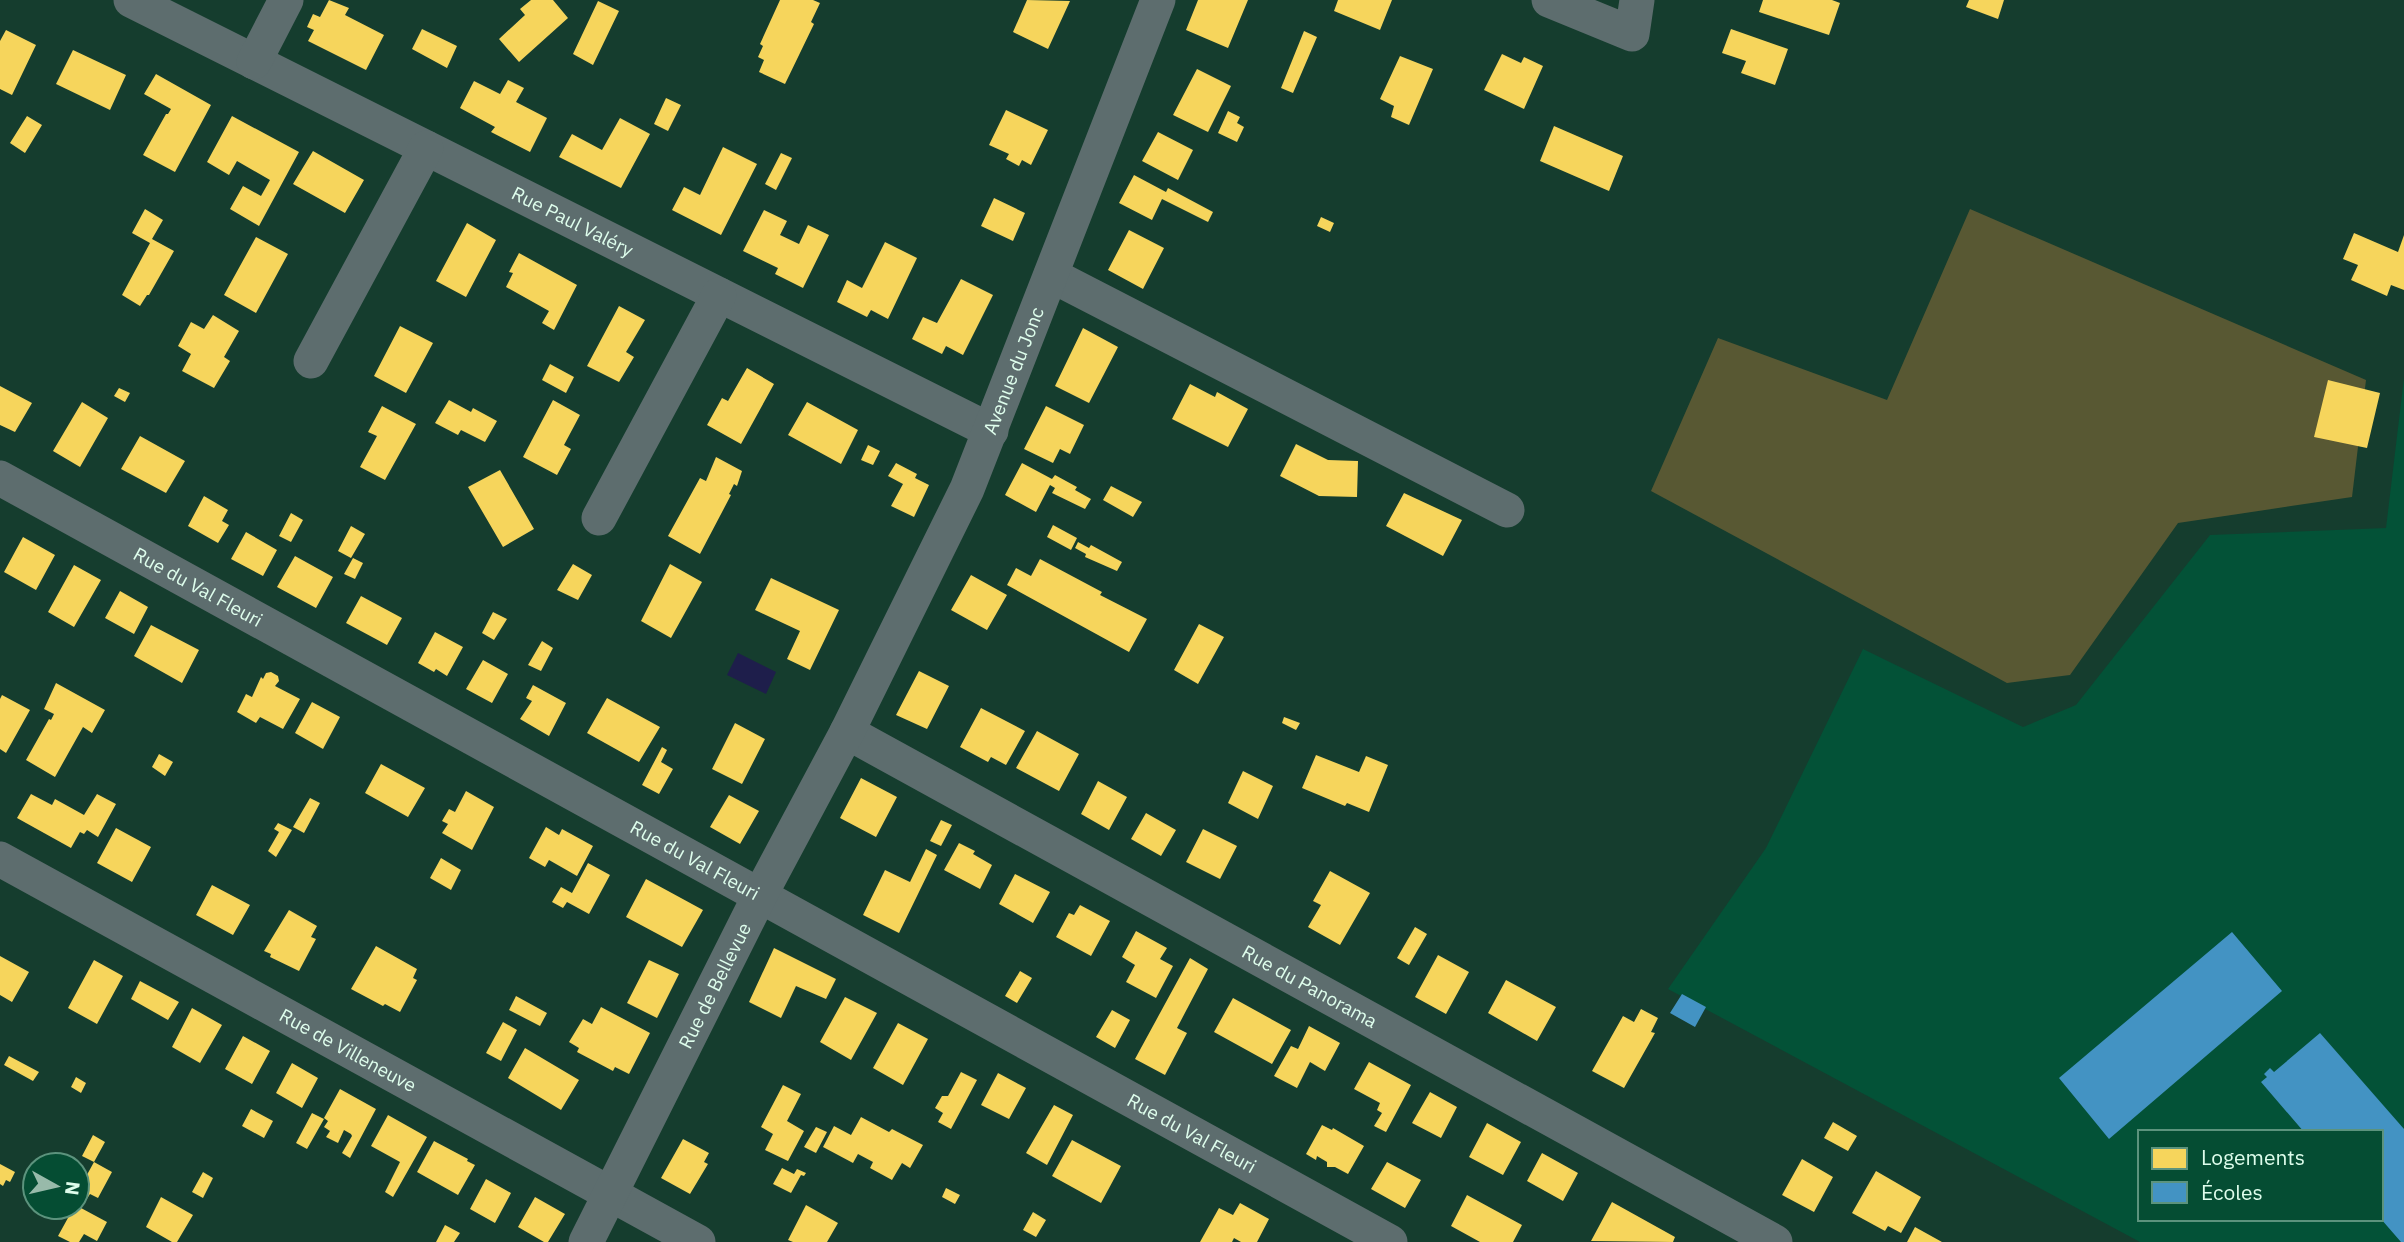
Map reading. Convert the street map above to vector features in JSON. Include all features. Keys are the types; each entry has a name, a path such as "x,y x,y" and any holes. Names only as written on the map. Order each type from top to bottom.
{"street":[{"name":"Rue Paul Valéry","path":"131,0 991,431"},
{"path":"254,62 286,0"},
{"name":"Avenue du Jonc","path":"847,732 953,519 991,431 1158,0"},
{"path":"1549,0 1634,17"},
{"path":"311,361 426,148"},
{"path":"1051,275 1507,510"},
{"path":"600,518 719,295"},
{"name":"Rue du Val Fleuri","path":"0,478 1390,1242"},
{"name":"Rue de Bellevue","path":"586,1242 760,895 847,732"},
{"name":"Rue du Panorama","path":"847,732 1774,1242"},
{"name":"Rue de Villeneuve","path":"0,859 698,1242"}],"shaded area":[{"path":"1970,209 2366,380 2352,497 2178,523 2070,675 2007,683 1651,491 1718,338 1887,400"},
{"path":"2404,378 2404,1242 2140,1242 1668,989 1766,848 1863,649 2023,727 2076,705 2210,535 2386,528"},
{"path":"738,653 776,672 766,694 727,675"}],"building: Logements":[{"path":"329,0 349,8 345,15 384,35 366,70 308,41 314,30 307,27 313,14 320,17"},
{"path":"531,0 553,0 568,18 519,62 499,39 525,15 520,9"},
{"path":"780,0 813,0 820,3 811,22 814,24 785,84 759,72 764,60 758,57 763,46 760,44"},
{"path":"1027,0 1070,1 1048,49 1013,32"},
{"path":"1198,0 1248,0 1228,48 1186,30"},
{"path":"1338,0 1392,0 1380,30 1334,11"},
{"path":"1763,0 1832,0 1840,3 1829,35 1759,12"},
{"path":"1969,0 2004,0 1998,19 1966,7"},
{"path":"598,1 619,11 593,65 573,54"},
{"path":"422,29 457,46 447,68 412,49"},
{"path":"1731,29 1788,49 1775,85 1741,73 1746,61 1722,53"},
{"path":"6,30 36,45 12,95 0,89 0,41"},
{"path":"1304,31 1317,37 1293,93 1281,88"},
{"path":"73,50 126,75 110,110 56,84"},
{"path":"1502,54 1521,63 1524,57 1543,66 1524,109 1484,90"},
{"path":"1400,56 1433,69 1409,125 1391,117 1394,106 1380,99"},
{"path":"1197,69 1231,86 1208,132 1173,115"},
{"path":"156,74 211,105 175,172 143,155 171,109 144,94"},
{"path":"508,80 524,88 516,102 547,118 530,152 491,132 495,127 460,108 474,81 500,94"},
{"path":"666,98 681,105 668,131 654,124"},
{"path":"1006,110 1048,130 1031,165 1022,160 1019,166 1006,159 1009,154 989,145"},
{"path":"1228,111 1240,117 1237,123 1244,127 1237,142 1218,133"},
{"path":"27,116 42,125 25,153 10,143"},
{"path":"232,116 299,152 259,226 230,209 243,186 261,196 270,180 237,161 229,175 207,162"},
{"path":"620,118 650,134 621,188 559,157 572,134 602,150"},
{"path":"1554,126 1623,156 1609,191 1540,161"},
{"path":"1158,132 1193,150 1178,180 1142,161"},
{"path":"723,147 757,164 721,235 672,210 684,187 700,195"},
{"path":"313,151 364,180 345,213 293,184"},
{"path":"781,153 792,158 776,190 765,184"},
{"path":"1134,175 1166,192 1168,188 1213,212 1208,222 1162,199 1152,220 1119,203"},
{"path":"994,198 1025,213 1013,241 981,226"},
{"path":"145,209 163,220 152,239 174,251 140,306 122,295 150,243 132,233"},
{"path":"764,210 787,221 780,235 799,244 808,225 829,235 803,288 775,274 778,268 743,251"},
{"path":"1321,217 1334,223 1330,232 1317,226"},
{"path":"467,223 496,240 466,297 436,281"},
{"path":"1129,230 1164,248 1143,289 1108,270"},
{"path":"2354,233 2398,252 2404,235 2404,290 2391,285 2387,296 2351,280 2358,265 2343,259"},
{"path":"256,237 288,254 256,313 224,295"},
{"path":"885,242 917,258 888,319 871,310 867,317 837,302 847,280 862,288"},
{"path":"519,253 577,285 554,330 542,323 549,311 506,287 513,273 509,272"},
{"path":"961,279 993,295 963,355 946,346 942,354 912,339 923,317 937,323"},
{"path":"619,306 645,320 626,352 634,357 619,382 587,366"},
{"path":"213,315 239,331 224,357 230,361 214,388 182,371 191,354 178,346 191,322 204,329"},
{"path":"400,326 433,343 406,393 374,376"},
{"path":"1083,328 1118,347 1089,403 1055,386"},
{"path":"550,364 574,377 566,393 542,380"},
{"path":"747,368 774,384 741,444 707,425 722,398 728,401"},
{"path":"2328,380 2380,393 2367,448 2314,437"},
{"path":"1190,384 1215,397 1217,392 1248,409 1228,447 1172,419"},
{"path":"0,386 32,403 15,432 0,425"},
{"path":"119,388 130,393 125,402 114,396"},
{"path":"449,400 471,412 473,408 497,421 485,442 461,430 458,435 435,423"},
{"path":"553,400 580,415 564,445 571,449 557,475 523,457"},
{"path":"82,402 108,418 80,467 53,451"},
{"path":"807,402 858,430 841,464 788,435"},
{"path":"382,406 416,424 385,480 360,467 377,436 368,432"},
{"path":"1046,406 1084,425 1070,454 1060,449 1053,463 1024,449"},
{"path":"140,436 185,461 166,493 121,469"},
{"path":"1296,444 1328,460 1358,461 1357,497 1319,496 1280,476"},
{"path":"868,445 880,451 873,465 861,460"},
{"path":"716,457 742,471 737,486 734,484 729,494 731,495 700,554 668,536 700,478 706,481"},
{"path":"896,463 917,474 915,478 929,485 914,517 891,506 903,484 888,476"},
{"path":"1022,463 1052,479 1055,475 1077,487 1075,490 1091,499 1085,509 1052,493 1055,488 1050,485 1036,512 1005,495"},
{"path":"500,470 534,529 503,547 468,487"},
{"path":"1111,486 1142,502 1133,517 1103,500"},
{"path":"1404,493 1462,520 1443,556 1386,526"},
{"path":"204,496 228,510 222,521 229,525 218,543 188,526"},
{"path":"291,513 303,520 291,542 279,536"},
{"path":"1053,525 1077,538 1071,550 1047,537"},
{"path":"351,526 365,534 351,558 338,551"},
{"path":"246,532 277,550 263,576 231,559"},
{"path":"23,537 55,555 36,590 4,572"},
{"path":"1078,542 1089,548 1091,545 1122,562 1117,571 1085,557 1086,554 1075,548"},
{"path":"295,556 333,577 316,608 277,587"},
{"path":"353,558 363,563 355,579 344,574"},
{"path":"1040,559 1147,619 1129,652 1007,585 1016,568 1031,576"},
{"path":"573,564 592,575 578,600 557,590"},
{"path":"670,564 702,582 671,638 641,621"},
{"path":"74,565 101,580 74,627 48,612"},
{"path":"971,575 1007,595 987,630 951,610"},
{"path":"771,578 839,610 810,670 787,659 800,631 755,610"},
{"path":"120,591 148,607 134,634 105,618"},
{"path":"361,596 402,618 387,645 346,623"},
{"path":"493,612 507,619 494,640 482,633"},
{"path":"1199,624 1224,637 1198,684 1174,670"},
{"path":"151,625 199,650 182,683 134,656"},
{"path":"435,632 463,647 447,676 418,663"},
{"path":"542,641 553,648 541,671 528,665"},
{"path":"483,660 508,674 492,703 466,689"},
{"path":"919,671 949,686 927,729 896,715"},
{"path":"271,672 278,676 279,681 275,686 300,699 283,729 260,717 256,723 237,712 246,694 252,697 261,677 263,679 266,673"},
{"path":"56,683 105,710 92,733 83,727 55,777 26,760 54,714 44,709"},
{"path":"533,685 566,703 549,736 520,719 532,701 526,698"},
{"path":"2,695 30,710 6,753 0,749"},
{"path":"607,698 660,727 639,762 587,733"},
{"path":"312,702 340,717 323,749 295,733"},
{"path":"981,708 1025,731 1006,765 991,757 988,762 960,747"},
{"path":"1284,717 1300,723 1296,730 1282,723"},
{"path":"735,723 765,739 742,784 712,769"},
{"path":"1037,731 1079,754 1059,791 1016,768"},
{"path":"662,747 667,750 661,762 673,769 659,794 642,785"},
{"path":"159,754 173,762 165,776 152,767"},
{"path":"1316,755 1359,772 1366,756 1388,765 1369,812 1347,803 1345,806 1302,788"},
{"path":"381,764 425,788 408,817 365,793"},
{"path":"1243,771 1273,786 1258,819 1228,803"},
{"path":"861,778 897,797 876,837 840,818"},
{"path":"1098,781 1127,797 1109,830 1081,814"},
{"path":"466,791 494,807 472,850 442,833 448,824 442,821 449,809 455,812"},
{"path":"31,794 52,805 55,799 84,815 97,794 116,804 98,837 87,830 84,834 80,832 71,848 17,818"},
{"path":"729,795 759,811 740,844 710,827"},
{"path":"310,798 320,803 304,833 293,827"},
{"path":"1146,813 1176,830 1161,856 1131,839"},
{"path":"941,820 952,825 941,846 930,841"},
{"path":"278,823 292,830 276,857 268,851 279,832 274,829"},
{"path":"546,827 559,835 562,829 593,846 577,876 549,860 545,867 529,858"},
{"path":"116,828 151,847 132,882 97,863"},
{"path":"1203,829 1237,846 1220,879 1186,862"},
{"path":"959,843 975,851 973,854 992,865 980,889 944,870"},
{"path":"926,849 937,855 899,933 863,915 885,870 910,882"},
{"path":"441,858 461,870 451,890 430,878"},
{"path":"588,863 610,875 589,914 567,902 563,908 552,902 561,887 572,893"},
{"path":"1330,871 1370,893 1340,945 1308,927 1321,905 1313,901"},
{"path":"1015,874 1050,892 1033,923 999,904"},
{"path":"646,879 703,910 682,947 626,917"},
{"path":"212,885 250,905 233,935 196,915"},
{"path":"1080,905 1110,921 1091,956 1056,937 1069,913 1074,915"},
{"path":"289,910 317,926 311,937 316,939 299,971 270,957 271,954 264,951"},
{"path":"1415,927 1427,934 1409,965 1397,958"},
{"path":"1136,931 1167,948 1160,959 1173,966 1156,998 1126,982 1135,965 1122,957"},
{"path":"376,946 417,969 413,978 417,980 400,1012 351,989"},
{"path":"774,948 836,979 826,999 796,986 781,1018 749,1002"},
{"path":"1438,955 1469,972 1446,1014 1415,997"},
{"path":"0,956 29,972 12,1002 0,995"},
{"path":"1190,958 1208,969 1177,1028 1187,1033 1165,1075 1135,1059"},
{"path":"94,960 123,976 97,1024 68,1008"},
{"path":"649,960 679,974 657,1018 627,1003"},
{"path":"1020,971 1032,978 1017,1003 1005,996"},
{"path":"1506,980 1556,1007 1537,1041 1488,1013"},
{"path":"140,981 179,1002 168,1020 131,999"},
{"path":"516,996 547,1013 540,1026 509,1010"},
{"path":"845,997 877,1013 851,1060 820,1042"},
{"path":"1233,998 1291,1030 1272,1064 1214,1032"},
{"path":"601,1007 650,1033 629,1074 615,1067 613,1071 577,1052 579,1048 569,1042 583,1019 592,1024"},
{"path":"192,1008 222,1025 200,1063 172,1047"},
{"path":"1641,1009 1658,1018 1651,1032 1655,1033 1624,1088 1592,1071 1623,1016 1634,1022"},
{"path":"1112,1010 1130,1020 1115,1048 1096,1037"},
{"path":"503,1022 517,1030 501,1061 486,1053"},
{"path":"898,1023 928,1039 903,1085 873,1068"},
{"path":"1309,1026 1340,1043 1325,1071 1310,1062 1297,1088 1274,1076 1291,1046 1298,1049"},
{"path":"243,1036 270,1051 252,1084 225,1069"},
{"path":"525,1048 579,1080 561,1110 508,1078"},
{"path":"9,1056 39,1072 33,1081 4,1065"},
{"path":"1369,1062 1411,1085 1386,1132 1374,1126 1382,1113 1377,1110 1380,1103 1354,1089"},
{"path":"292,1063 318,1078 302,1108 276,1093"},
{"path":"961,1072 977,1080 951,1129 938,1122 943,1113 935,1108 942,1096 948,1096"},
{"path":"998,1073 1026,1088 1009,1119 981,1105"},
{"path":"76,1077 86,1083 81,1093 71,1087"},
{"path":"783,1085 801,1094 787,1121 804,1131 788,1161 765,1150 773,1134 761,1127"},
{"path":"340,1089 376,1109 350,1158 342,1153 351,1134 344,1130 338,1143 326,1137 330,1131 324,1127 328,1121 324,1118"},
{"path":"1430,1092 1457,1107 1441,1138 1412,1123"},
{"path":"1054,1105 1073,1115 1047,1165 1026,1153"},
{"path":"251,1109 273,1121 264,1138 242,1126"},
{"path":"312,1113 324,1119 307,1149 296,1143"},
{"path":"388,1115 427,1137 393,1197 385,1192 400,1162 371,1146"},
{"path":"861,1117 889,1132 892,1129 923,1145 910,1168 902,1163 892,1180 870,1168 873,1162 858,1154 853,1163 823,1147 834,1126 851,1135"},
{"path":"1833,1122 1857,1136 1848,1151 1824,1138"},
{"path":"1487,1123 1521,1142 1503,1175 1469,1157"},
{"path":"1322,1125 1332,1130 1333,1128 1364,1146 1348,1174 1335,1167 1327,1167 1327,1162 1317,1156 1316,1160 1306,1154"},
{"path":"816,1127 827,1132 816,1153 804,1147"},
{"path":"93,1135 105,1142 94,1162 91,1160 91,1151 85,1151"},
{"path":"683,1139 709,1153 704,1162 708,1164 690,1194 661,1178"},
{"path":"1072,1140 1121,1166 1101,1203 1052,1176"},
{"path":"434,1141 475,1165 458,1195 417,1172"},
{"path":"1542,1153 1578,1173 1563,1201 1527,1181"},
{"path":"1802,1159 1833,1177 1814,1212 1782,1195"},
{"path":"94,1162 112,1172 98,1198 91,1194 91,1167"},
{"path":"1387,1162 1421,1180 1405,1208 1371,1189"},
{"path":"0,1164 15,1172 10,1182 6,1180 3,1186 0,1184"},
{"path":"782,1168 794,1174 797,1169 806,1173 801,1175 791,1193 773,1184"},
{"path":"1876,1171 1921,1197 1901,1233 1888,1226 1885,1231 1852,1213"},
{"path":"203,1172 213,1178 203,1198 192,1192"},
{"path":"486,1179 511,1193 495,1223 470,1209"},
{"path":"946,1188 960,1195 955,1204 942,1197"},
{"path":"1467,1195 1522,1225 1513,1242 1480,1242 1451,1226"},
{"path":"161,1197 193,1215 177,1242 172,1242 146,1227"},
{"path":"535,1197 565,1214 548,1242 518,1227"},
{"path":"1612,1202 1675,1237 1673,1242 1591,1241"},
{"path":"1240,1203 1269,1219 1257,1242 1241,1242 1234,1238 1232,1242 1200,1242 1219,1208 1233,1215"},
{"path":"806,1205 838,1223 827,1242 788,1240"},
{"path":"1033,1212 1046,1220 1036,1237 1023,1230"},
{"path":"91,1213 107,1222 97,1241 84,1234 79,1242 70,1242 58,1236 66,1221 91,1221"},
{"path":"445,1225 460,1233 454,1242 436,1242"},
{"path":"1915,1227 1942,1242 1907,1242"}],"building: Écoles":[{"path":"2232,932 2282,991 2109,1139 2059,1078"},
{"path":"1682,994 1706,1007 1695,1027 1670,1013"},
{"path":"2320,1033 2404,1129 2404,1242 2401,1242 2383,1221 2383,1130 2302,1130 2261,1082 2267,1077 2264,1074 2270,1068 2274,1072"}]}
